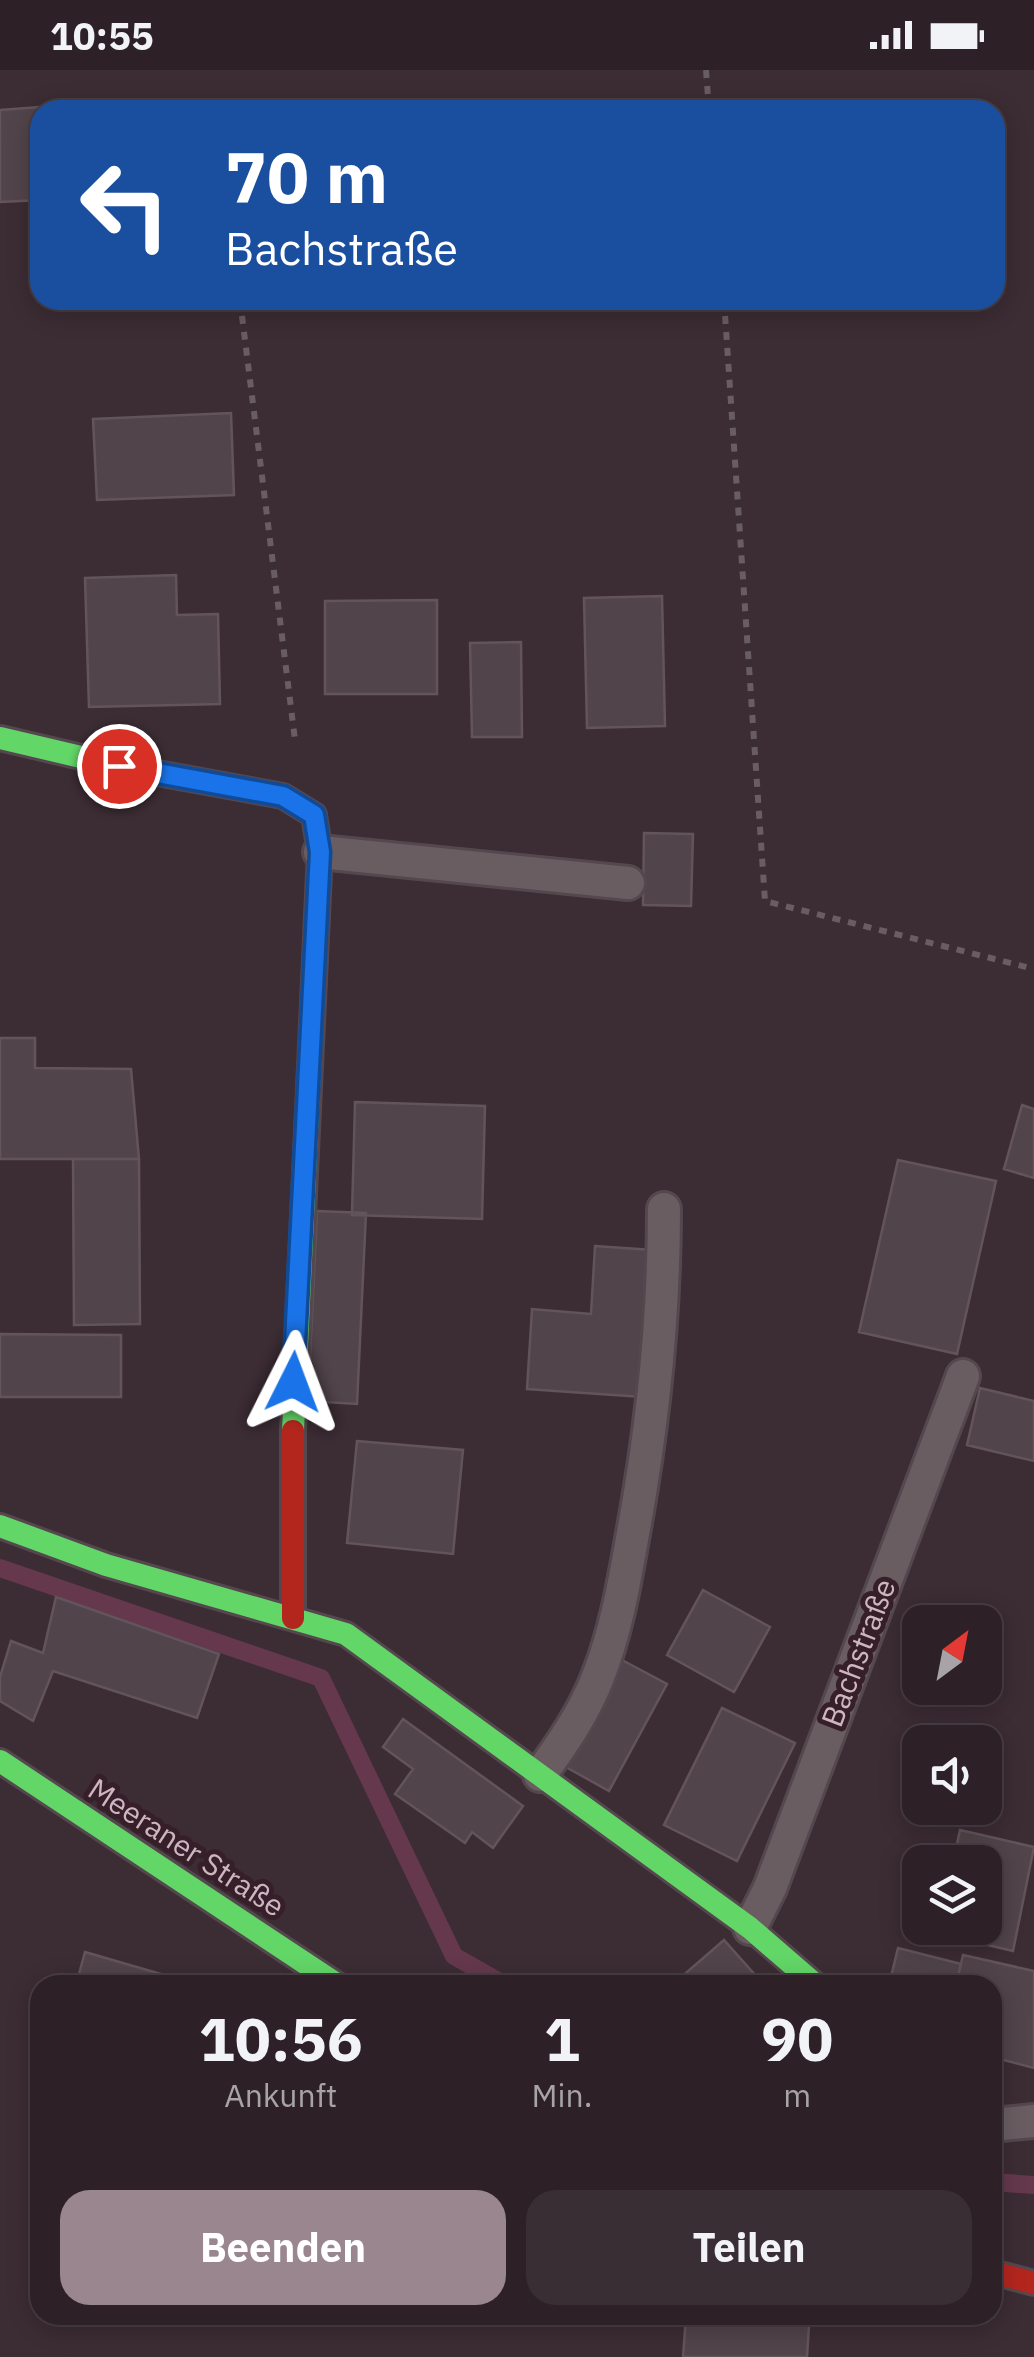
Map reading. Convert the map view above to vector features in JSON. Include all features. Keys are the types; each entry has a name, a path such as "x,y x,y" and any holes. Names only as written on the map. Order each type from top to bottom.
{"street":[{"path":"0,738 119,766 283,796 314,815 320,852 293,1382 293,1618"},
{"path":"0,1526 106,1565 346,1634 750,1928 804,1975"},
{"name":"Meeraner Straße","path":"0,1761 323,1975"},
{"path":"1002,2274 1034,2282"}],"lane":[{"path":"320,852 628,882"},
{"path":"540,1774 574,1728 598,1676 621,1600 656,1368 664,1294 664,1209"},
{"name":"Bachstraße","path":"750,1928 770,1888 963,1376"},
{"path":"1002,2124 1034,2121"}],"path":[{"path":"706,70 709,100"},
{"path":"241,310 304,808"},
{"path":"725,310 765,901 1034,969"}],"building":[{"path":"30,108 30,200 0,202 0,110"},
{"path":"231,413 234,495 97,500 93,419"},
{"path":"176,575 177,615 218,614 220,704 89,707 85,578"},
{"path":"662,596 665,726 587,728 584,598"},
{"path":"437,600 437,694 325,694 325,601"},
{"path":"521,642 522,737 472,737 470,643"},
{"path":"644,833 693,834 691,906 643,905"},
{"path":"0,1038 35,1038 35,1068 131,1069 139,1159 0,1159"},
{"path":"355,1102 485,1106 482,1219 352,1215"},
{"path":"1022,1105 1034,1109 1034,1178 1004,1169"},
{"path":"73,1159 139,1159 140,1324 74,1325"},
{"path":"898,1160 996,1181 957,1354 859,1332"},
{"path":"317,1211 366,1213 357,1404 308,1401"},
{"path":"595,1246 652,1250 642,1397 527,1389 532,1309 591,1314"},
{"path":"0,1334 121,1335 121,1397 0,1397"},
{"path":"980,1388 1034,1401 1034,1461 967,1445"},
{"path":"357,1441 463,1450 453,1554 347,1543"},
{"path":"703,1590 770,1627 734,1692 667,1655"},
{"path":"56,1597 219,1654 197,1718 53,1671 33,1721 0,1701 0,1677 11,1641 43,1653"},
{"path":"622,1660 667,1684 609,1791 564,1766"},
{"path":"722,1708 795,1743 737,1861 664,1825"},
{"path":"403,1719 523,1806 493,1848 472,1832 465,1843 395,1794 413,1769 383,1747"},
{"path":"960,1830 1034,1847 1013,1951 987,1945 1002,1945 1002,1845 957,1845"},
{"path":"724,1940 755,1975 684,1975"},
{"path":"898,1948 961,1964 958,1975 891,1975"},
{"path":"85,1952 165,1975 79,1975"},
{"path":"963,1955 1034,1971 1034,2068 1002,2060 1002,1975 958,1975"},
{"path":"685,2325 809,2325 807,2357 683,2357"}],"waterway":[{"path":"0,1568 321,1678 454,1956 487,1975"},
{"path":"1002,2183 1034,2185"}],"traffic: fast":[{"path":"0,738 119,766 283,796 314,815 320,852 293,1431"},
{"path":"0,1526 106,1565 346,1634 750,1928 804,1975"},
{"path":"0,1761 323,1975"}],"traffic: jam":[{"path":"293,1431 293,1618"},
{"path":"1002,2275 1034,2283"}],"route":[{"path":"119,766 283,796 314,815 320,852 293,1382"}]}
